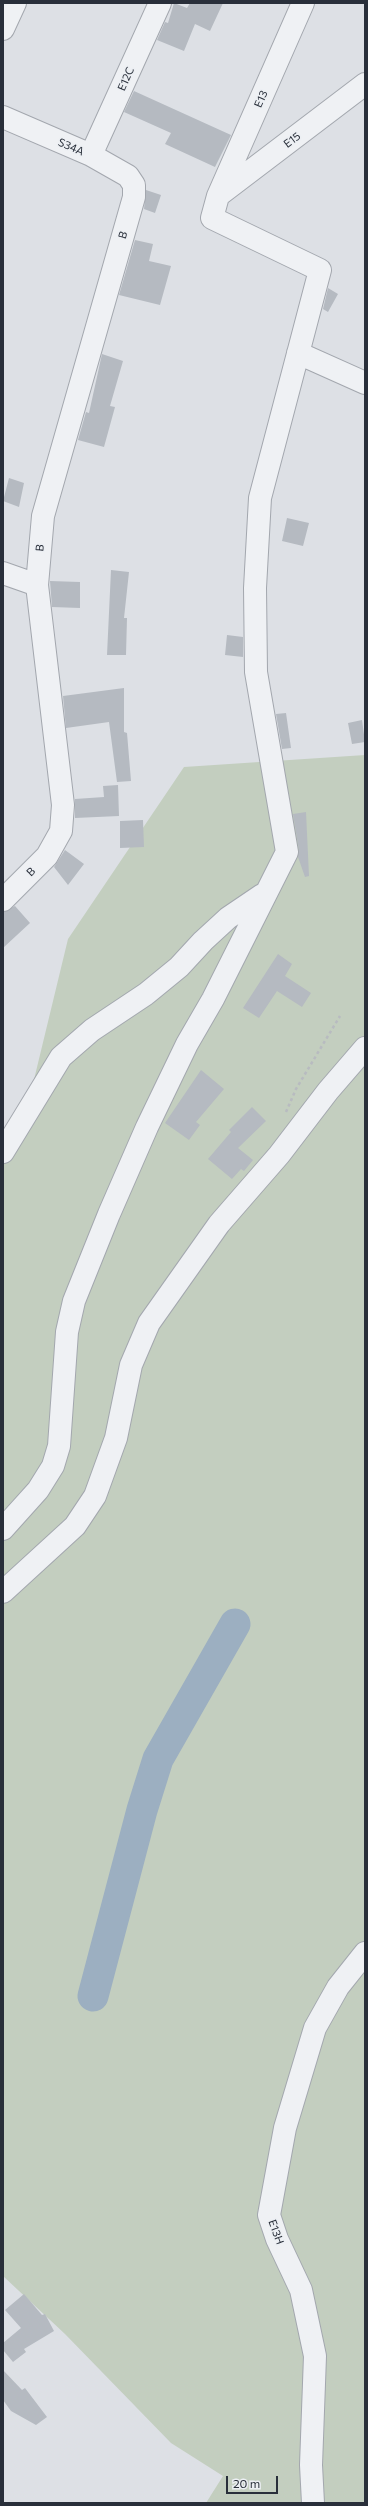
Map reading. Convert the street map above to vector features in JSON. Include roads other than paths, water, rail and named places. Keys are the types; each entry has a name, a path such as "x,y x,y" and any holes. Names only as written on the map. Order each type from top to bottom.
{"street":[{"path":"3,29 15,3"},
{"name":"E12C","path":"91,155 160,3"},
{"name":"E13","path":"298,353 320,270 212,218 218,196 303,3"},
{"name":"E15","path":"218,196 365,84"},
{"name":"S34A","path":"3,117 91,155 128,176 134,185"},
{"name":"B","path":"3,900 47,856 61,831 64,805 37,585 43,516 134,197 134,185"},
{"path":"3,1529 38,1490 53,1466 59,1446 67,1332 74,1301 147,1127 264,894 287,852 256,672 255,588 260,498 298,353 365,383"},
{"path":"3,573 37,585"},
{"path":"3,1152 61,1057 92,1030 146,994 179,967 203,941 228,918 264,894"},
{"path":"3,1592 75,1526 95,1496 116,1438 131,1365 149,1322 219,1224 279,1155 328,1091 365,1048"},
{"name":"E13H","path":"313,2503 311,2465 315,2356 301,2290 277,2239 269,2215 285,2128 315,2028 338,1987 365,1953"}],"waterway":[{"path":"93,1996 142,1810 158,1759 235,1624"}]}
